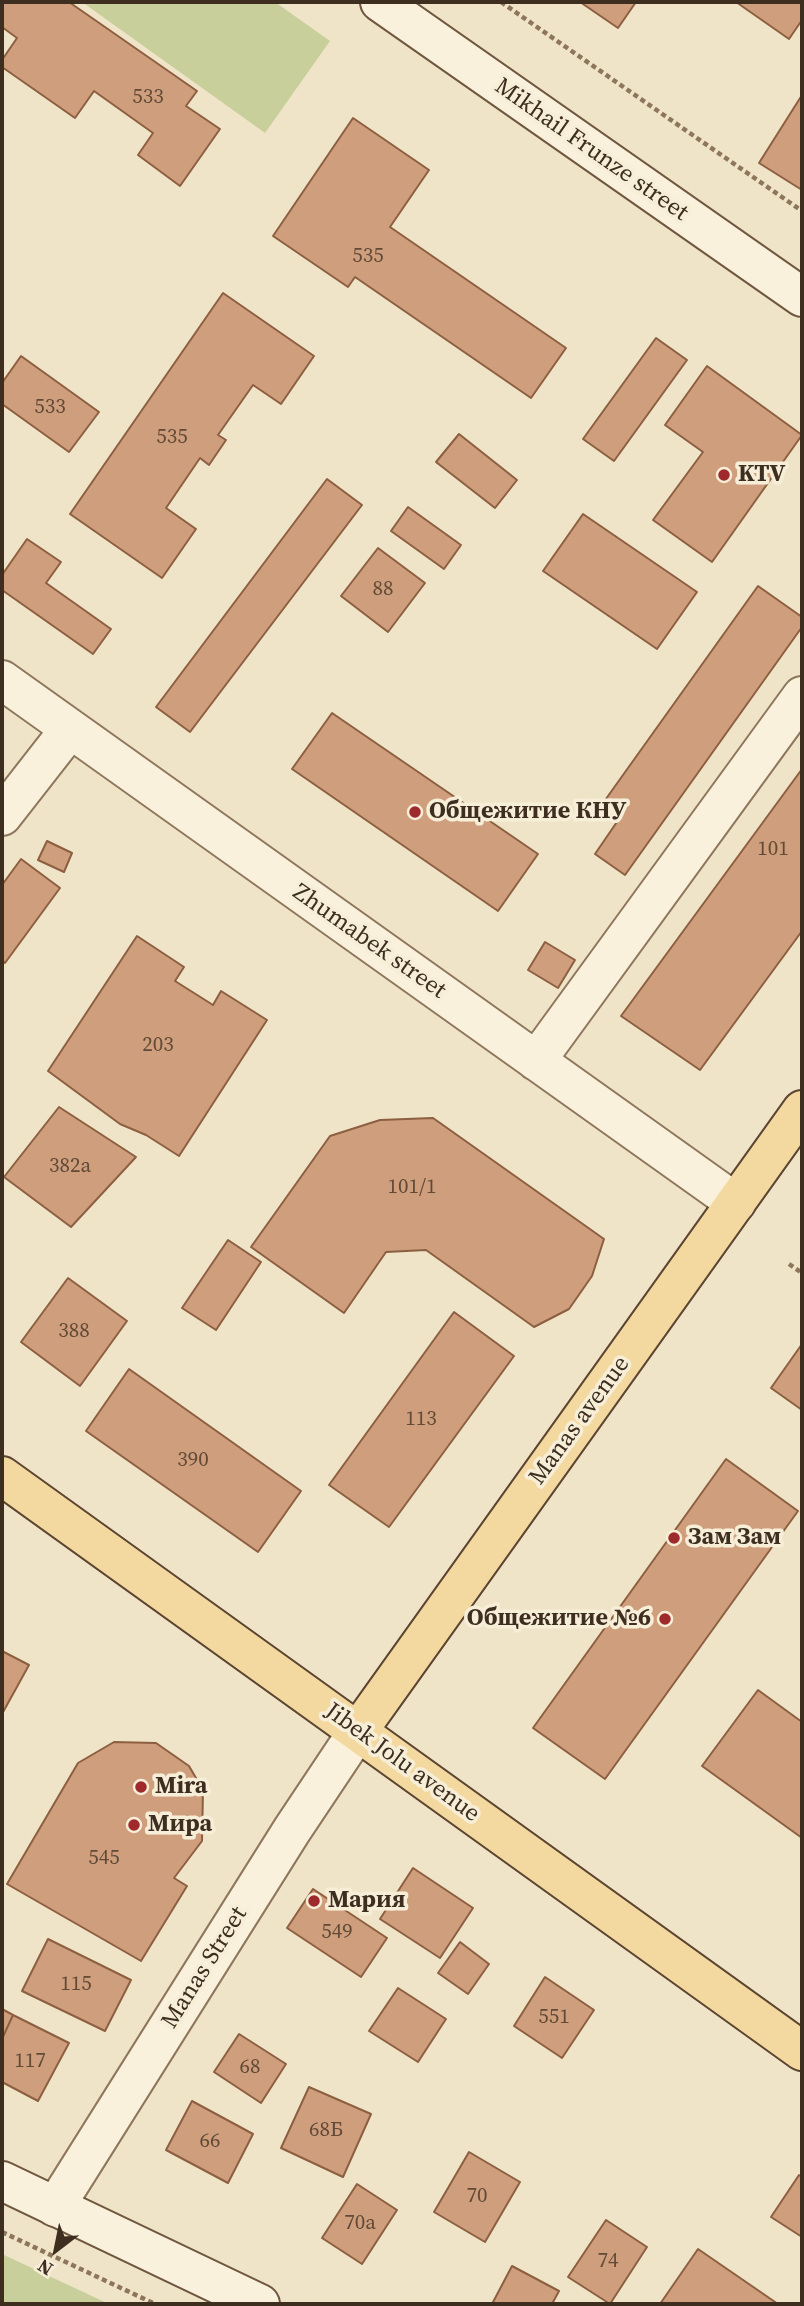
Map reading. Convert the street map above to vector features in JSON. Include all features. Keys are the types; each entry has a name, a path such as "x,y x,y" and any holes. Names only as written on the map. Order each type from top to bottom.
{"main road":[{"name":"Manas avenue","path":"358,1731 802,1110"},
{"name":"Jibek Jolu avenue","path":"2,1476 802,2051"}],"street":[{"name":"Mikhail Frunze street","path":"380,2 802,297"},
{"name":"Zhumabek street","path":"2,680 736,1203"},
{"path":"536,1061 802,696"},
{"path":"2,816 71,729"},
{"name":"Manas Street","path":"55,2207 292,1830 358,1731"},
{"path":"2,2181 260,2304"}],"path":[{"path":"501,2 802,211"},
{"path":"789,1264 802,1273"},
{"path":"2,2232 155,2304"}],"green space":[{"path":"82,2 275,2 330,41 265,133"},
{"path":"2,2254 109,2304 2,2304"}],"building":[{"path":"2,2 69,2 197,91 186,106 220,129 180,186 138,155 153,133 94,91 75,118 2,67 2,60 17,38 2,27"},
{"path":"580,2 636,2 618,28"},
{"path":"736,2 802,2 802,20 789,39"},
{"path":"802,95 802,190 759,163"},
{"path":"353,118 429,170 390,227 566,348 531,398 355,277 348,287 273,236"},
{"path":"223,293 314,356 281,404 253,385 218,435 226,440 209,465 200,458 166,508 196,529 162,578 70,514"},
{"path":"656,338 687,360 614,461 583,439"},
{"path":"21,356 99,412 69,452 2,404 2,383"},
{"path":"707,366 802,435 712,562 653,520 703,452 665,425"},
{"path":"459,434 517,480 495,508 436,462"},
{"path":"327,479 362,505 190,732 156,707"},
{"path":"408,507 461,545 444,569 391,531"},
{"path":"583,514 697,592 657,649 543,571"},
{"path":"27,539 61,562 46,583 111,629 93,654 2,590 2,575"},
{"path":"378,548 425,583 388,632 341,596"},
{"path":"758,586 802,617 802,627 625,875 595,854 621,816 603,803"},
{"name":"Общежитие КНУ","path":"332,713 538,854 498,911 292,769"},
{"path":"802,769 802,931 700,1070 621,1016"},
{"path":"47,841 72,853 64,872 38,860"},
{"path":"21,859 60,888 5,963 2,960 2,885"},
{"path":"137,936 184,967 175,981 213,1005 221,991 267,1020 179,1156 146,1135 120,1124 48,1071"},
{"path":"545,942 575,960 558,988 528,970"},
{"path":"59,1107 136,1157 71,1227 4,1177"},
{"path":"433,1118 604,1239 592,1276 569,1309 534,1327 426,1250 386,1252 344,1313 251,1247 330,1136 380,1120"},
{"path":"228,1240 261,1262 216,1330 182,1308"},
{"path":"68,1278 127,1321 80,1386 21,1342"},
{"path":"454,1312 514,1356 389,1527 329,1485"},
{"path":"802,1344 802,1410 771,1388"},
{"path":"129,1369 301,1491 258,1552 86,1431"},
{"name":"Общежитие №6","path":"726,1459 798,1511 605,1779 533,1728"},
{"path":"2,1651 29,1665 2,1714"},
{"path":"758,1690 802,1722 802,1838 702,1766"},
{"path":"114,1742 156,1743 189,1766 203,1790 202,1841 174,1878 187,1886 141,1961 7,1884 78,1763"},
{"path":"413,1868 473,1908 440,1958 380,1919"},
{"path":"313,1889 387,1938 361,1977 287,1928"},
{"path":"48,1939 131,1980 105,2031 22,1991"},
{"path":"460,1942 489,1964 468,1994 438,1973"},
{"path":"545,1977 594,2010 562,2058 514,2026"},
{"path":"398,1988 446,2019 418,2062 369,2031"},
{"path":"2,2009 13,2015 2,2039"},
{"path":"13,2015 69,2043 38,2101 2,2082 2,2039"},
{"path":"239,2034 286,2064 261,2103 214,2072"},
{"path":"309,2087 371,2114 343,2177 281,2148"},
{"path":"192,2101 253,2134 228,2183 166,2150"},
{"path":"469,2152 520,2182 485,2242 434,2212"},
{"path":"799,2175 802,2177 802,2237 771,2217"},
{"path":"357,2184 397,2210 362,2264 322,2238"},
{"path":"606,2220 647,2247 610,2304 568,2277"},
{"path":"698,2249 778,2304 660,2304"},
{"path":"512,2266 559,2291 552,2304 492,2304"}],"place":[{"name":"KTV","path":"724,475"},
{"name":"Общежитие КНУ","path":"415,812"},
{"name":"Зам Зам","path":"674,1538"},
{"name":"Общежитие №6","path":"665,1619"},
{"name":"Mira","path":"141,1787"},
{"name":"Мира","path":"134,1825"},
{"name":"Мария","path":"314,1901"}]}
